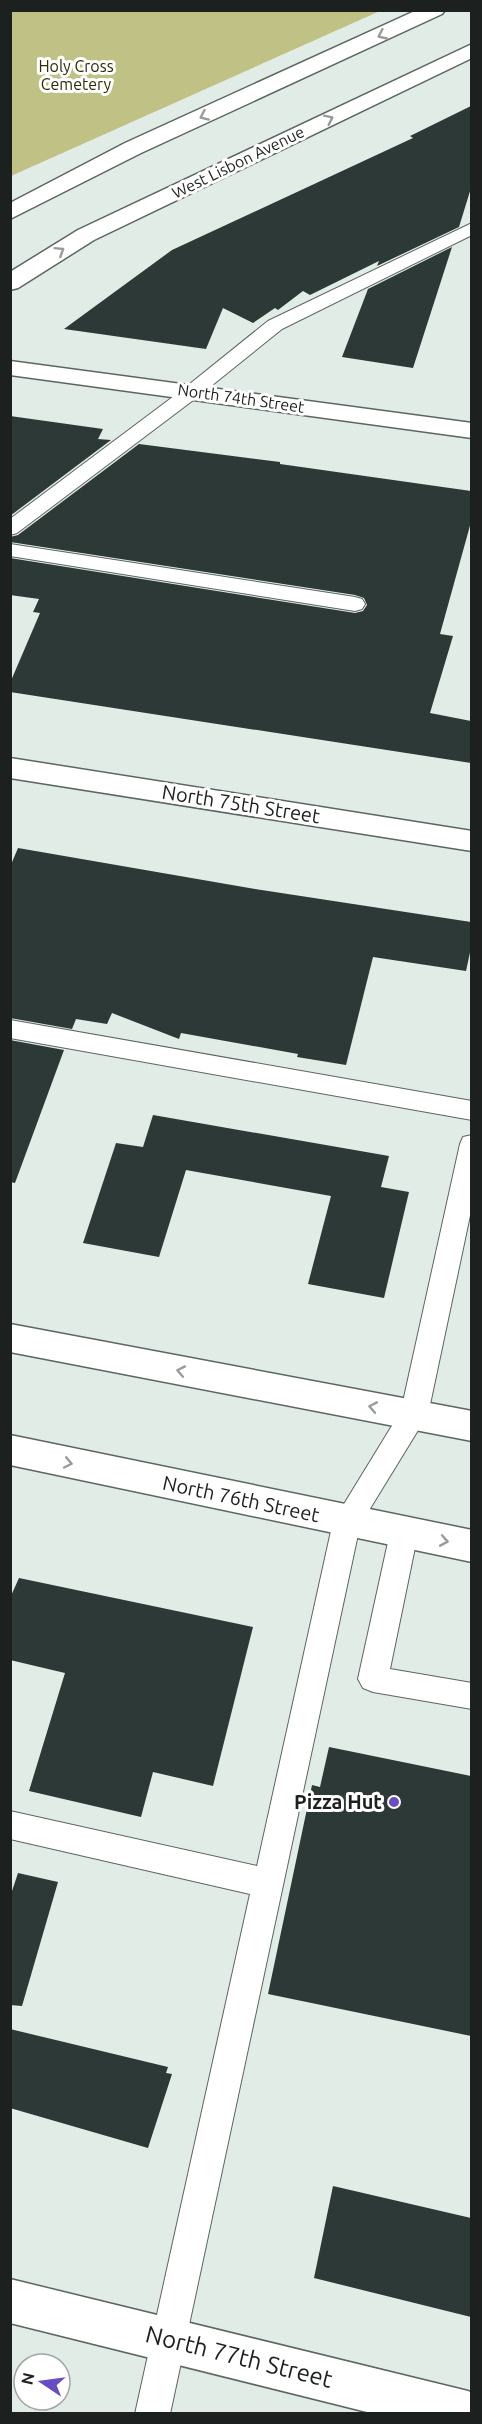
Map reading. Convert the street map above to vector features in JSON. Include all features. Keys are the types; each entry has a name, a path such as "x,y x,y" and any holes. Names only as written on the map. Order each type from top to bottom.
{"main road":[{"path":"10,212 133,148 435,10"},
{"name":"West Lisbon Avenue","path":"10,283 86,235 471,50"},
{"name":"North 74th Street","path":"10,368 193,391 471,431"},
{"name":"North 75th Street","path":"10,768 471,841"},
{"path":"10,1338 471,1426"},
{"name":"North 76th Street","path":"10,1450 471,1546"},
{"name":"North 77th Street","path":"10,2301 468,2414"}],"lane":[{"path":"10,529 193,391 275,325 471,228"},
{"path":"10,550 355,604"},
{"path":"10,1029 471,1111"},
{"path":"152,2414 166,2339 347,1522 414,1414 471,1144"},
{"path":"404,1533 373,1679 471,1696"},
{"path":"10,1825 268,1883"}],"green space":[{"name":"Holy Cross Cemetery","path":"11,10 380,10 380,11 11,176"}],"building":[{"path":"471,106 471,188 459,227 377,266 379,261 310,295 303,291 278,310 275,308 253,323 223,308 206,349 64,329 172,250 413,138 410,136"},
{"path":"452,247 413,368 342,357 368,289"},
{"path":"10,416 103,429 98,439 111,440 10,516"},
{"path":"139,444 280,462 280,464 471,491 471,522 440,634 453,636 430,713 471,721 471,763 10,692 10,683 40,613 33,612 39,599 10,595 10,558 355,613 363,611 367,605 364,598 355,595 10,542 10,537 18,535"},
{"path":"18,848 255,889 471,922 471,948 466,971 373,957 346,1065 181,1033 179,1039 112,1013 107,1024 76,1019 72,1029 10,1018 10,867"},
{"path":"10,1040 64,1050 15,1183 10,1182"},
{"path":"153,1115 389,1156 381,1187 409,1192 384,1298 308,1284 331,1196 186,1170 159,1257 83,1243 116,1143 143,1147"},
{"path":"19,1578 253,1627 213,1786 153,1772 141,1817 29,1791 65,1673 10,1660 10,1598"},
{"path":"329,1747 471,1776 471,2036 268,1994 312,1785 320,1787"},
{"path":"18,1873 58,1882 22,2006 10,2005 10,1897"},
{"path":"10,2029 168,2067 166,2073 172,2074 148,2148 10,2108"},
{"path":"333,2186 471,2218 471,2317 314,2278"}],"place":[{"name":"Pizza Hut","path":"394,1802"}]}
